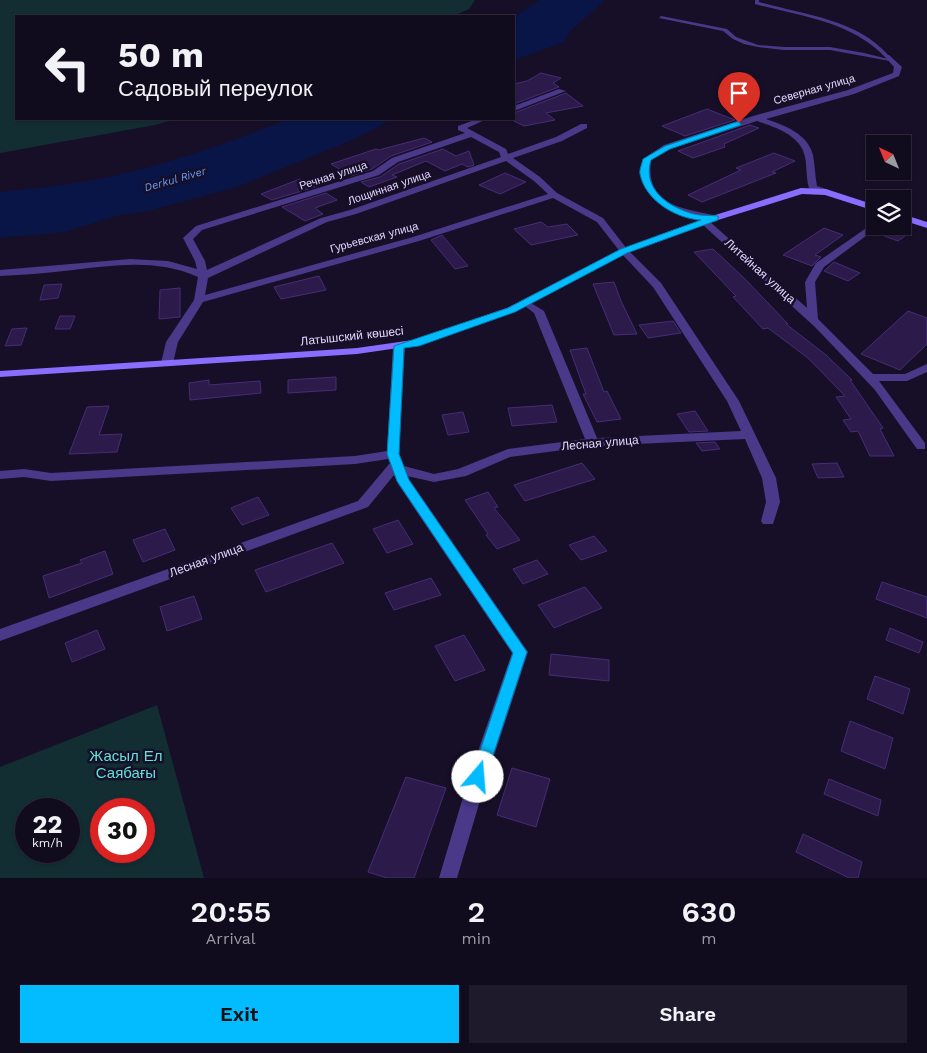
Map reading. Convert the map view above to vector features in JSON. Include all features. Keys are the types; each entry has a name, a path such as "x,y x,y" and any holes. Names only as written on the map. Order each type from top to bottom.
{"street":[{"name":"Северная улица","path":"711,221 695,218 672,209 650,191 643,172 647,159 667,147 756,118 851,92 896,74 898,67 888,58"},
{"path":"515,109 562,91"},
{"path":"756,118 779,126 804,144 809,155 809,173 813,188 826,192"},
{"path":"481,120 461,128 503,151 507,157 537,179 554,196 600,220 624,251 657,285 733,401 746,434 769,478 772,502 768,521"},
{"name":"Лощинная улица","path":"203,276 324,220 353,212 558,139 584,126"},
{"name":"Речная улица","path":"203,276 200,261 188,238 199,228 368,176 395,160 470,134"},
{"name":"Латышский көшесі","path":"0,374 357,351 415,344 511,310 624,251 801,191 826,192 866,205"},
{"name":"Гурьевская улица","path":"199,300 416,239 554,196"},
{"path":"911,220 927,225"},
{"name":"Литейная улица","path":"711,221 870,377 921,446"},
{"name":"Литейная улица","path":"813,319 810,282 820,265 866,232"},
{"path":"0,273 107,263 161,262 193,270 203,276 199,300 172,342 167,364"},
{"path":"526,303 539,311 592,442"},
{"path":"399,346 396,462 403,481 520,652 478,777 448,878"},
{"path":"870,377 907,378 927,367"},
{"name":"Лесная улица","path":"0,635 364,504 396,462 434,478 461,473 508,453 592,442 746,434"},
{"path":"0,475 24,473 51,478 355,460 396,462"}],"lane":[{"path":"757,0 757,3 775,9 851,29 882,50 888,58"},
{"path":"661,17 725,30 731,36 749,43 770,47 821,48 888,58"}],"green space":[{"path":"0,0 475,0 469,9 455,15 15,15 15,120 172,120 155,125 0,153"},
{"name":"Жасыл Ел Саябағы","path":"157,705 204,878 0,878 0,767"}],"water":[{"path":"540,0 605,0 570,31 564,42 515,60 515,16"},
{"name":"Derkul River","path":"286,120 391,120 352,140 237,187 144,212 120,215 64,232 0,238 0,192 77,183 114,176 165,163"}],"building":[{"path":"541,73 561,78 553,83 559,87 515,104 515,84 527,81"},
{"path":"566,93 583,106 546,113 555,120 524,126 514,121 515,113"},
{"path":"707,109 735,120 685,136 662,126"},
{"path":"750,125 759,128 724,144 725,147 693,158 678,151"},
{"path":"424,138 432,142 391,156 372,169 351,176 331,164 376,149 379,150"},
{"path":"443,149 456,156 469,151 474,165 468,167 462,164 445,171 426,161 392,175 397,177 369,187 361,182 380,177 399,164"},
{"path":"774,153 795,161 772,172 776,173 702,202 688,195 741,170 736,168"},
{"path":"505,173 526,182 500,194 479,185"},
{"path":"300,179 315,187 272,200 261,194"},
{"path":"326,193 337,200 315,208 323,214 305,221 282,207"},
{"path":"541,222 548,227 567,224 578,235 531,245 514,229"},
{"path":"824,228 843,235 815,255 821,257 812,266 783,255"},
{"path":"442,235 468,266 455,269 431,240"},
{"path":"882,235 906,235 898,241"},
{"path":"713,249 788,324 786,324 826,355 852,380 850,380 883,428 880,429 894,456 870,456 858,431 851,432 843,420 851,419 836,397 845,396 808,358 768,328 763,329 733,297 736,296 694,252"},
{"path":"834,262 860,273 848,281 824,271"},
{"path":"319,276 326,290 281,299 274,287"},
{"path":"614,282 637,334 614,335 593,284"},
{"path":"62,284 58,298 40,300 44,285"},
{"path":"180,288 180,317 159,319 160,290"},
{"path":"908,311 927,318 927,344 900,370 861,354"},
{"path":"60,316 75,316 70,329 55,329"},
{"path":"673,321 681,333 648,338 639,325"},
{"path":"27,328 21,345 5,346 12,329"},
{"path":"587,348 604,392 607,391 621,419 597,422 583,394 586,394 570,350"},
{"path":"336,377 336,390 288,393 288,380"},
{"path":"209,380 209,385 260,381 261,393 190,400 189,383"},
{"path":"552,405 557,422 512,426 508,408"},
{"path":"109,406 99,435 122,434 117,452 69,454 87,407"},
{"path":"695,411 708,431 689,432 677,414"},
{"path":"463,412 469,432 448,435 442,415"},
{"path":"715,442 720,449 702,451 696,443"},
{"path":"582,463 595,479 525,501 514,485"},
{"path":"837,463 844,477 818,478 812,464"},
{"path":"488,492 498,507 494,508 520,540 497,549 486,535 488,534 465,500"},
{"path":"258,497 269,515 242,525 231,508"},
{"path":"398,520 413,544 387,553 373,529"},
{"path":"165,529 175,550 143,562 133,540"},
{"path":"594,536 607,551 581,560 569,545"},
{"path":"332,543 344,563 266,592 255,570"},
{"path":"105,551 113,574 49,598 43,576 82,563 80,560"},
{"path":"537,560 548,574 523,584 513,569"},
{"path":"431,578 441,595 394,610 385,593"},
{"path":"882,582 927,597 927,618 876,599"},
{"path":"585,587 602,608 554,628 538,605"},
{"path":"194,596 202,619 167,631 160,607"},
{"path":"890,628 923,642 919,653 886,640"},
{"path":"97,630 105,649 72,662 65,643"},
{"path":"464,635 485,670 455,681 435,646"},
{"path":"551,654 609,660 609,681 549,675"},
{"path":"875,676 910,689 903,714 867,699"},
{"path":"850,721 893,738 885,769 841,751"},
{"path":"512,768 550,779 536,827 497,815"},
{"path":"406,777 446,788 414,878 387,878 368,872"},
{"path":"829,779 881,800 878,816 824,794"},
{"path":"803,834 862,862 858,878 849,878 796,852"}],"route":[{"path":"478,777 520,652 403,481 393,454 399,346 415,344 511,310 624,251 706,223 715,218 695,218 672,209 650,191 643,172 647,159 667,147 739,123"}]}
